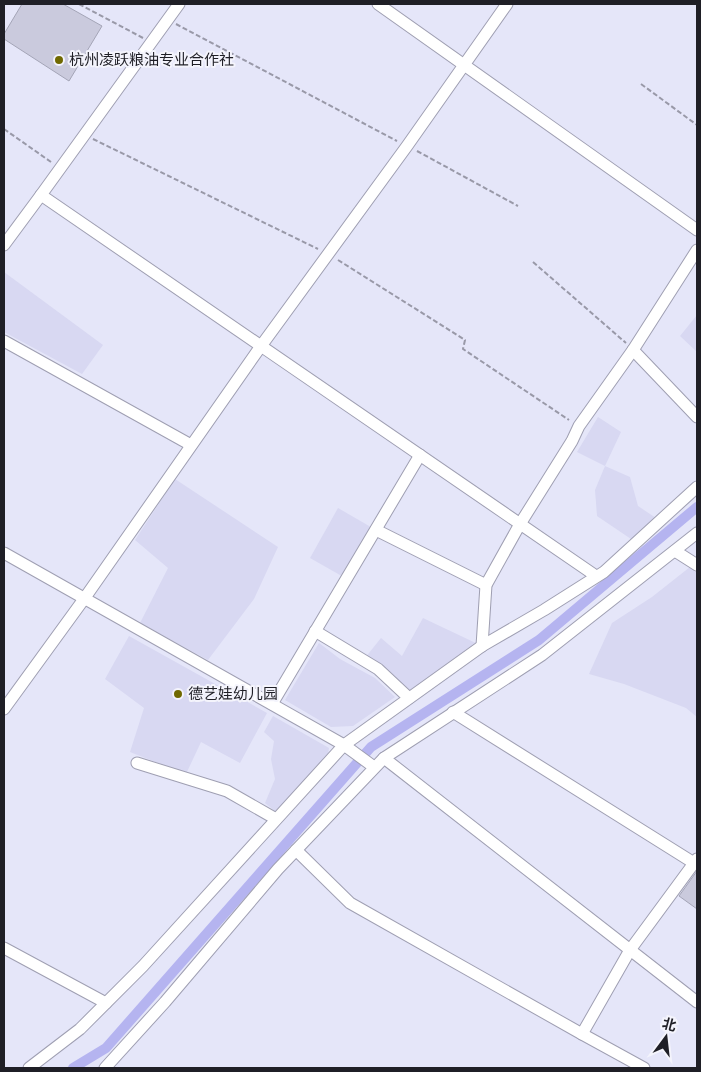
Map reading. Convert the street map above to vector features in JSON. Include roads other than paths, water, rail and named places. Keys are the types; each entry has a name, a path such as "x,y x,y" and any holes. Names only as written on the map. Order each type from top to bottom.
{"street":[{"path":"4,245 179,4"},
{"path":"378,4 697,230"},
{"path":"4,709 261,346 407,146 507,4"},
{"path":"42,195 596,576"},
{"path":"482,646 486,585 520,524 572,441 579,426 633,350 697,250"},
{"path":"4,342 192,445"},
{"path":"633,350 697,417"},
{"path":"272,704 420,455"},
{"path":"29,1068 80,1028 143,966 344,744 482,646 604,572 697,487"},
{"path":"376,530 486,585"},
{"path":"105,1068 165,1002 278,869 374,767 384,758 453,712 542,655 697,533"},
{"path":"675,551 697,565"},
{"path":"4,553 344,744 374,767"},
{"path":"316,631 378,670 409,698"},
{"path":"453,712 696,861 630,950 582,1034"},
{"path":"384,758 697,1002"},
{"path":"138,763 227,791 276,819"},
{"path":"296,850 350,903 644,1068"},
{"path":"4,948 106,1003"}],"waterway":[{"path":"73,1068 106,1048 371,747 539,640 697,507"}],"place":[{"name":"杭州凌跃粮油专业合作社","path":"59,60"},
{"name":"德艺娃幼儿园","path":"178,694"}]}
